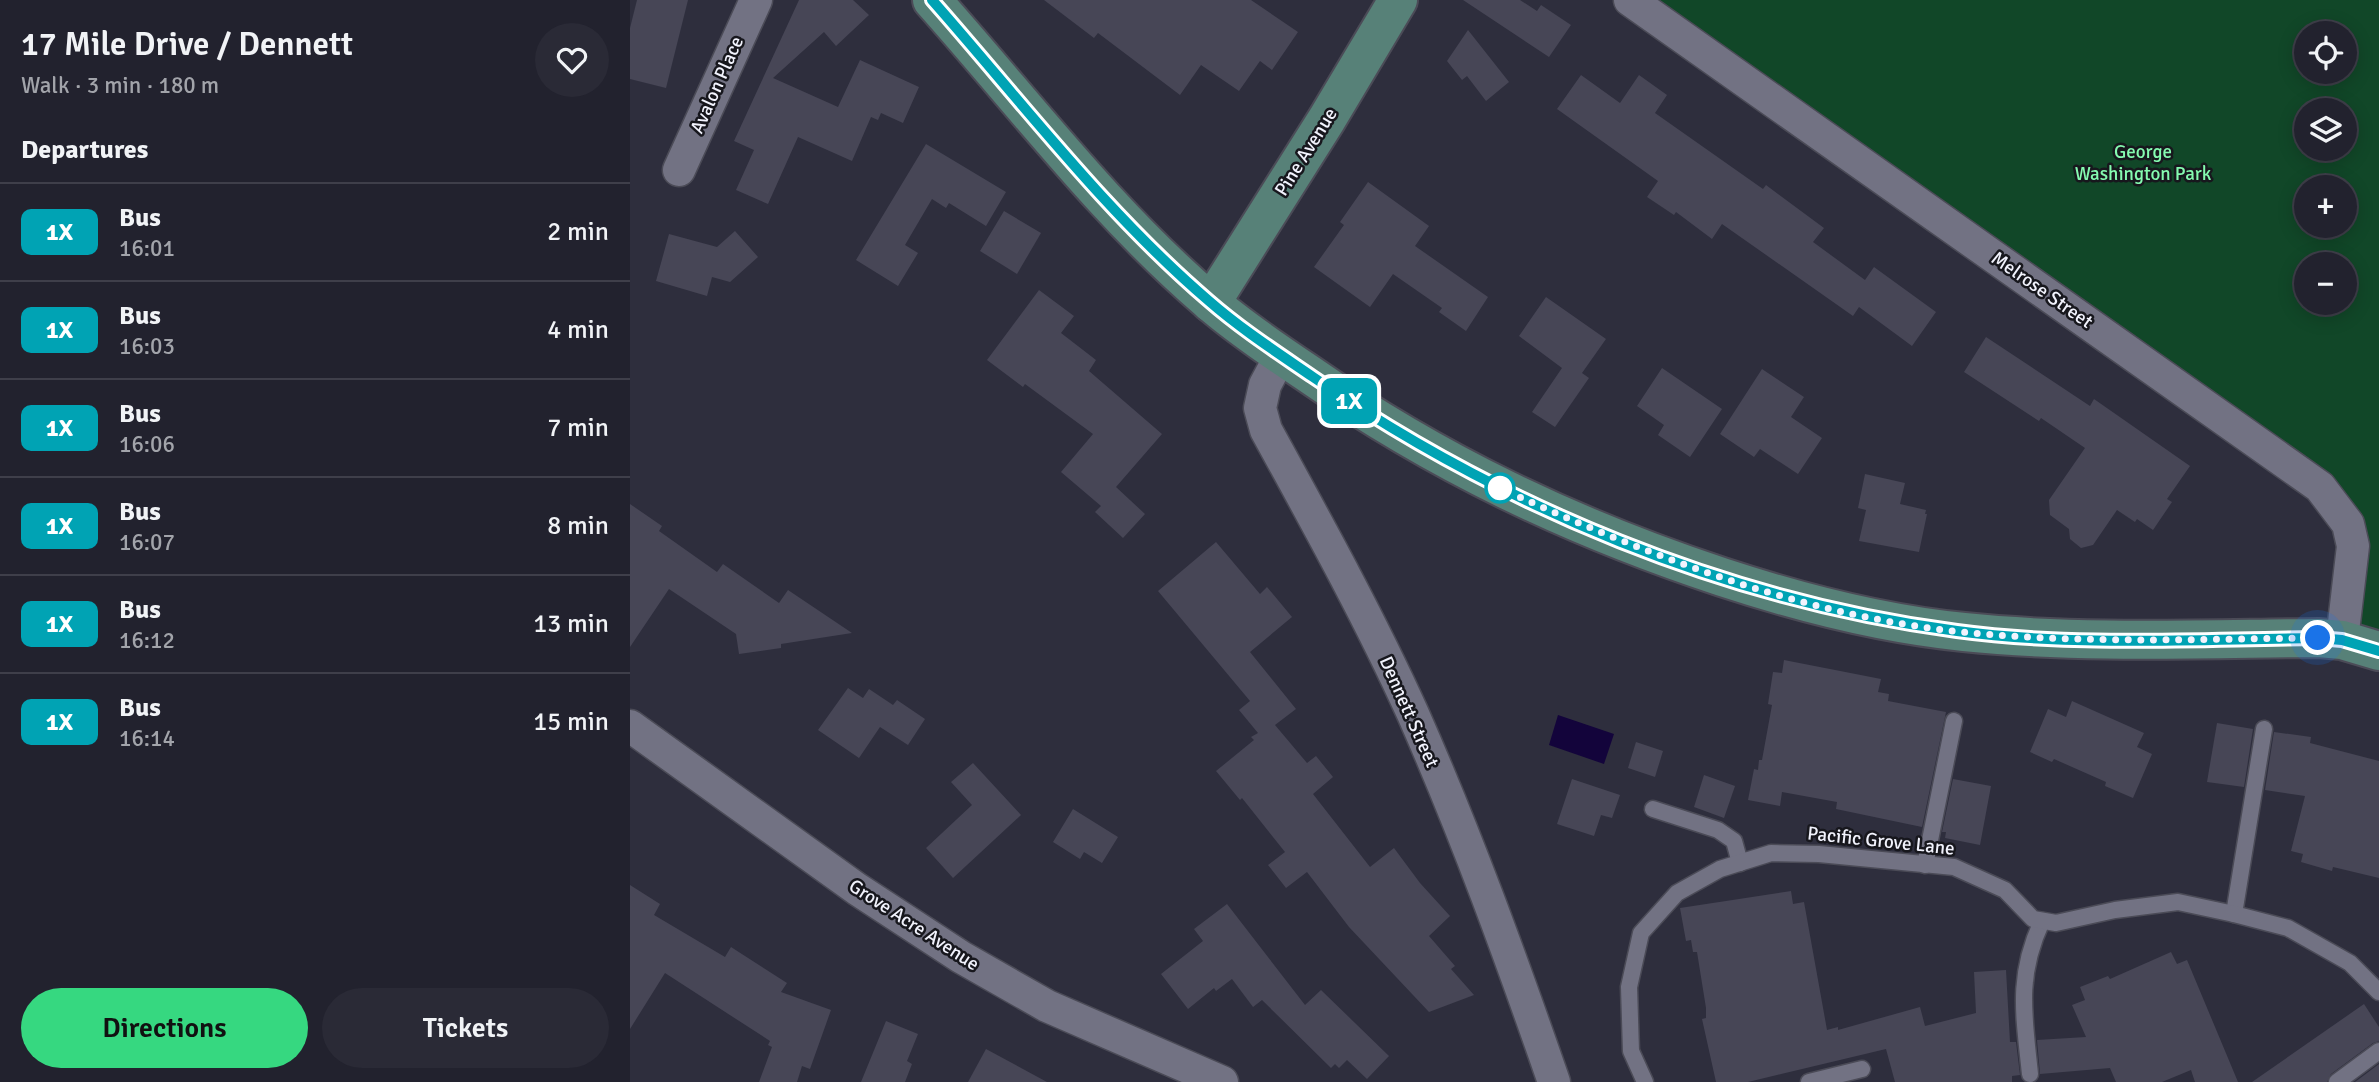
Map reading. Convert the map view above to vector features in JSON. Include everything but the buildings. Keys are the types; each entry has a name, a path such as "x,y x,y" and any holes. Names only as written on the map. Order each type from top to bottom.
{"main road":[{"path":"932,0 1111,208 1211,303 1281,355 1412,441 1505,491 1578,524 1663,558 1828,608 1961,632 2118,640 2318,638 2342,640 2379,651"},
{"name":"Pine Avenue","path":"1211,303 1327,120 1398,0"}],"street":[{"name":"Avalon Place","path":"679,170 756,0"},
{"name":"Melrose Street","path":"1630,0 2320,487 2348,524 2353,546 2342,640"},
{"name":"Dennett Street","path":"1281,355 1265,385 1260,408 1266,430 1336,557 1413,714 1478,874 1554,1082"},
{"name":"Grove Acre Avenue","path":"630,726 857,889 961,957 1047,1006 1222,1082"}],"lane":[{"path":"1925,864 1954,721"},
{"path":"2234,914 2264,729"},
{"path":"1653,809 1718,830 1734,841 1740,863"},
{"name":"Pacific Grove Lane","path":"1645,1082 1631,1051 1629,987 1642,933 1677,892 1720,869 1771,853 1819,854 1954,867 2005,890 2033,919 2042,921"},
{"path":"2030,1074 2022,1003 2025,967 2042,921 2056,923 2115,910 2178,901 2288,928 2350,963 2379,992"},
{"path":"2337,1082 2379,1051"},
{"path":"1809,1082 1861,1069"}],"green space":[{"name":"George Washington Park","path":"1630,0 2379,0 2379,651 2342,640 2348,524"}],"shaded area":[{"path":"1558,715 1614,734 1604,764 1549,745"}],"bus line":[{"name":"1X","path":"932,0 1111,208 1211,303 1328,388 1412,441 1493,485 1578,524 1663,558 1748,585 1828,608 1896,622 1961,632 2042,638 2318,638 2342,640 2379,651"}],"route":[{"path":"1500,488 1493,485 1578,524 1663,558 1828,608 1896,622 1961,632 2042,638 2318,638"}]}
